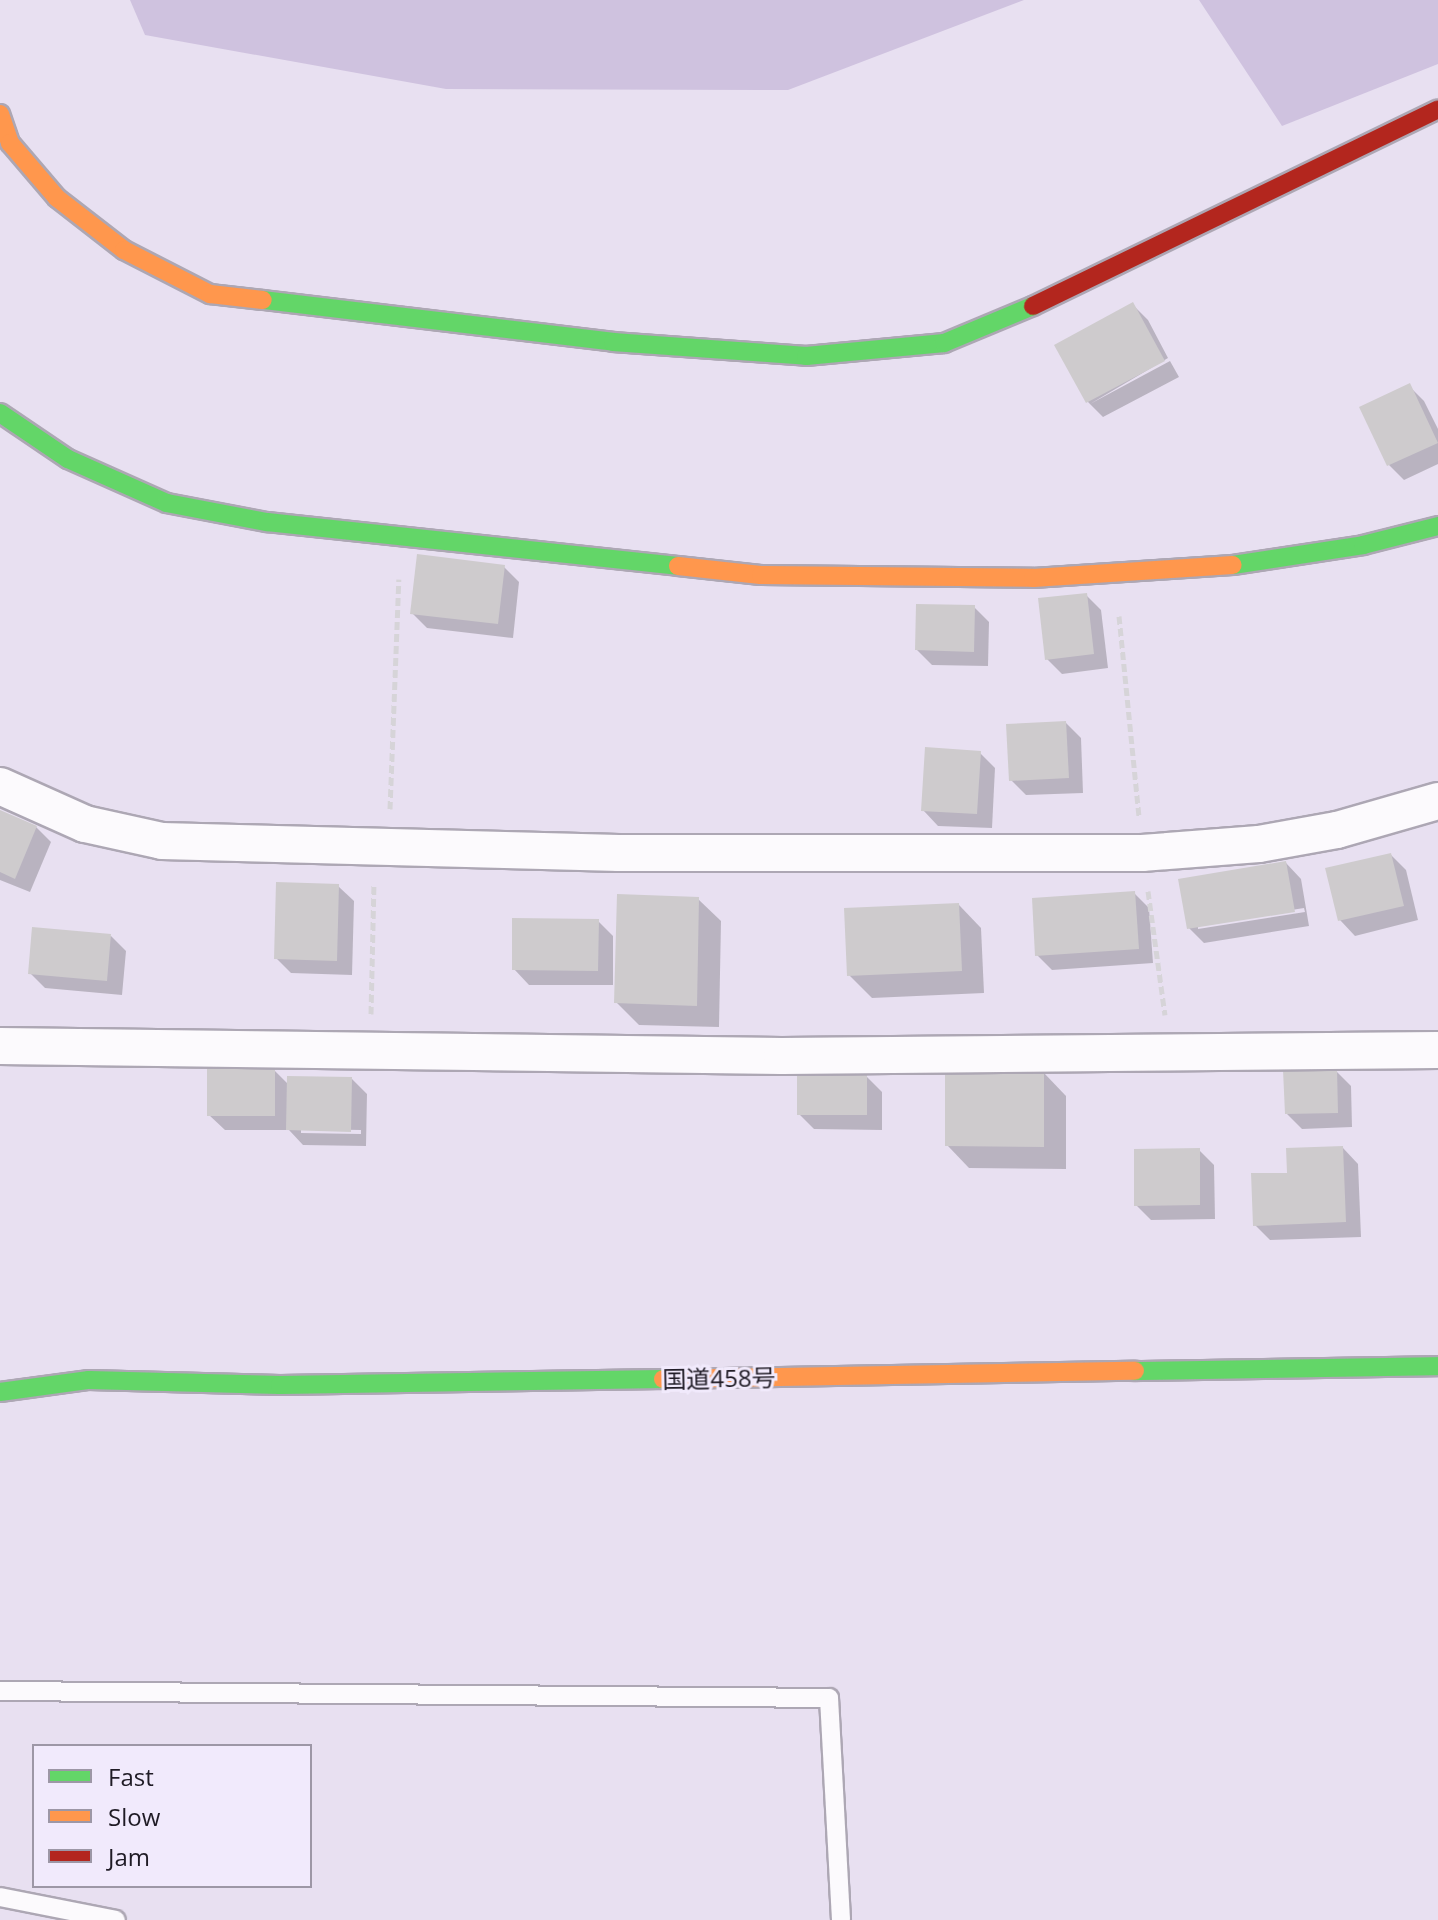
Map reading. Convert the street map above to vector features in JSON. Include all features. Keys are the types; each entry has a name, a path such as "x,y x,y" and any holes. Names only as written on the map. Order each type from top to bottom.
{"main road":[{"path":"0,114 10,143 57,198 124,250 210,294 613,342 806,356 944,343 1067,292 1438,109"},
{"path":"0,413 68,459 167,503 267,522 761,575 1115,575 1279,561 1438,526"},
{"name":"国道458号","path":"0,1392 89,1380 280,1385 1438,1366"}],"street":[{"path":"0,786 85,824 162,841 619,853 1142,853 1259,844 1337,830 1438,801"},
{"path":"0,1046 1170,1055 1438,1050"}],"lane":[{"path":"0,1691 829,1698 841,1920"},
{"path":"0,1897 116,1920"}],"path":[{"path":"370,1051 400,534"},
{"path":"1115,575 1142,853 1170,1055"}],"shaded area":[{"path":"130,0 1024,0 788,90 446,89 145,35"},
{"path":"1199,0 1438,0 1438,64 1282,126"}],"building":[{"path":"1133,302 1165,361 1086,403 1054,345"},
{"path":"1410,383 1438,443 1387,466 1359,407"},
{"path":"417,554 505,565 498,624 410,614"},
{"path":"1087,593 1094,654 1045,660 1038,598"},
{"path":"916,604 975,605 974,652 915,650"},
{"path":"1066,721 1069,778 1009,781 1006,724"},
{"path":"925,747 981,751 977,814 921,811"},
{"path":"0,810 37,826 15,879 0,872"},
{"path":"1391,853 1404,906 1338,921 1325,868"},
{"path":"1286,861 1295,912 1187,929 1178,879"},
{"path":"276,882 339,884 337,961 274,959"},
{"path":"1135,891 1139,949 1035,956 1032,898"},
{"path":"617,894 699,897 697,1006 614,1003"},
{"path":"959,903 962,971 847,976 844,908"},
{"path":"512,918 599,919 598,971 512,970"},
{"path":"32,927 111,934 107,981 28,974"},
{"path":"207,1067 275,1068 275,1116 207,1116"},
{"path":"1337,1069 1338,1113 1285,1114 1283,1070"},
{"path":"945,1070 1044,1071 1044,1147 945,1146"},
{"path":"797,1074 867,1074 867,1115 797,1115"},
{"path":"287,1076 352,1077 351,1132 286,1130"},
{"path":"1343,1146 1346,1222 1253,1226 1251,1173 1287,1173 1286,1148"},
{"path":"1200,1148 1200,1205 1134,1206 1134,1149"}],"traffic: fast":[{"path":"263,300 613,342 806,356 944,343 1033,306"},
{"path":"0,413 68,459 167,503 267,522 678,566"},
{"path":"1233,565 1363,545 1438,526"},
{"path":"1135,1371 1438,1366"},
{"path":"0,1392 89,1380 280,1385 663,1379"}],"traffic: slow":[{"path":"0,114 10,143 57,198 124,250 210,294 263,300"},
{"path":"678,566 761,575 1033,578 1233,565"},
{"path":"663,1379 1135,1371"}],"traffic: jam":[{"path":"1033,306 1438,109"}]}
